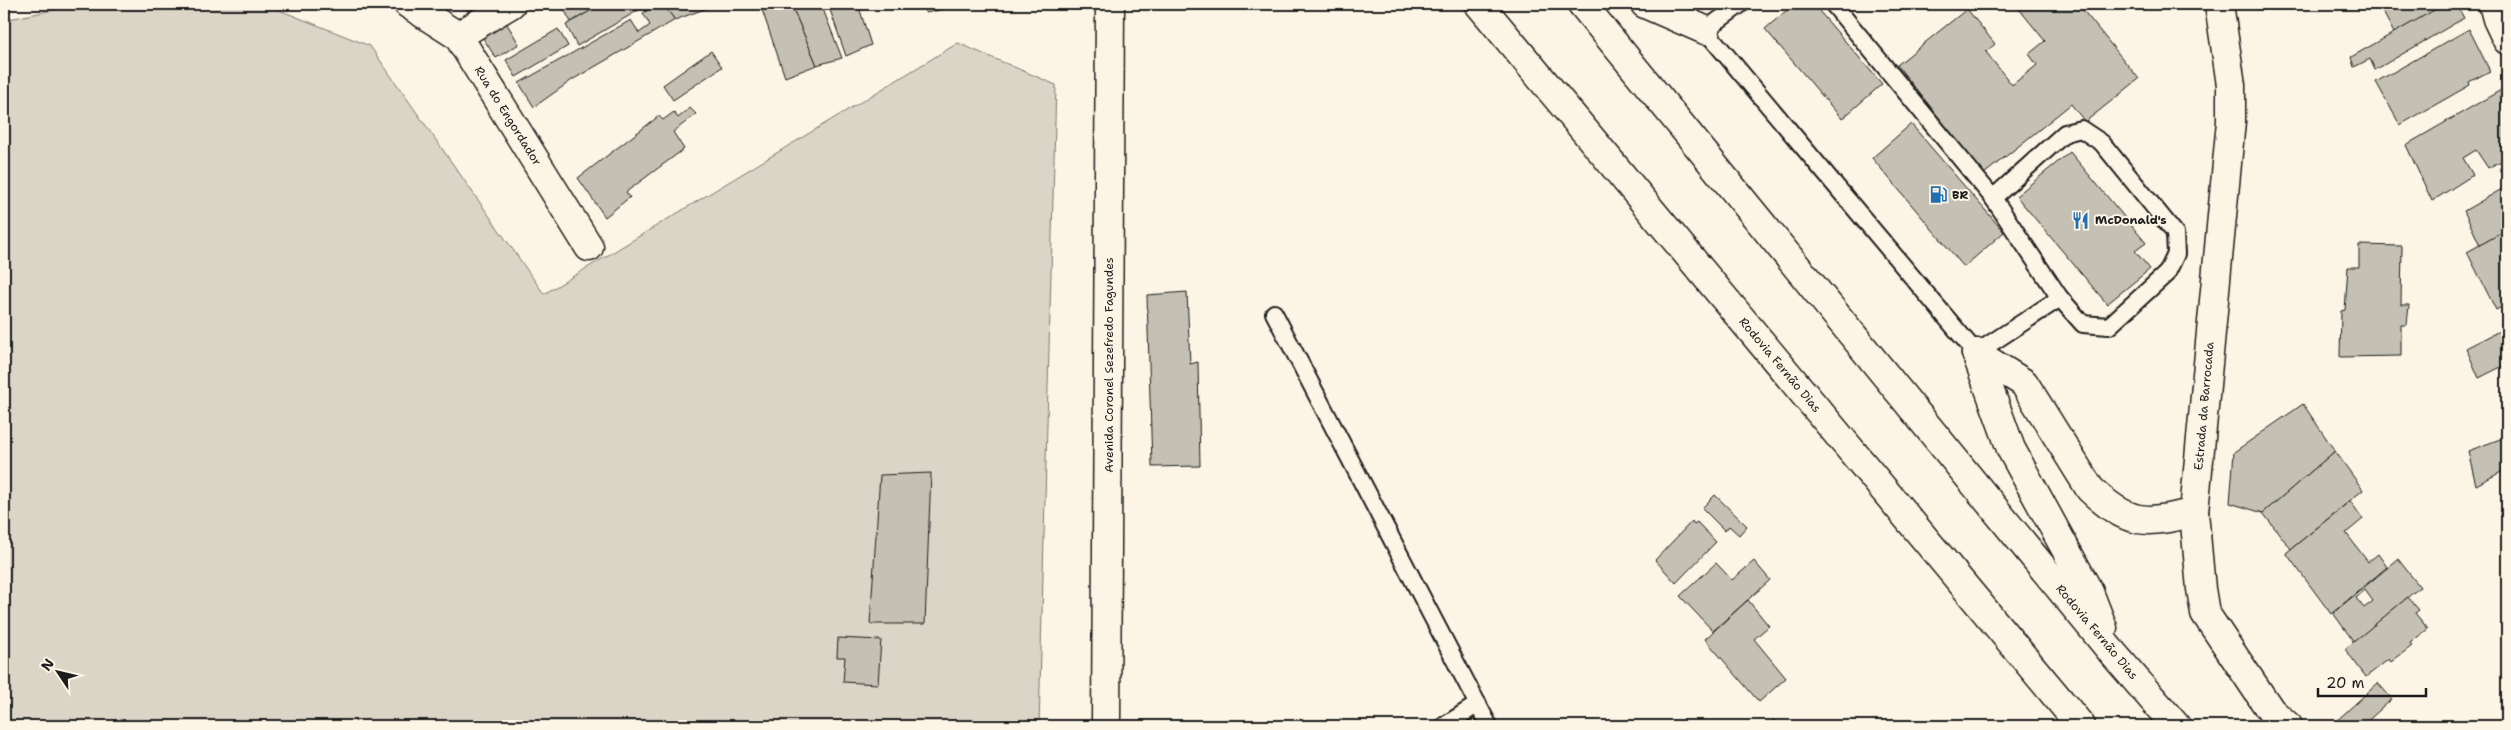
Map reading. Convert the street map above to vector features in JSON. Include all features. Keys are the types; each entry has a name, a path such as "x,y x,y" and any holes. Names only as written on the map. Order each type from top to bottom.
{"main road":[{"name":"Rua do Engordador","path":"408,4 458,36 589,247"},
{"path":"458,36 511,4"},
{"name":"Avenida Coronel Sezefredo Fagundes","path":"1106,726 1110,4"},
{"name":"Rodovia Fernão Dias","path":"1479,4 2081,726"},
{"name":"Rodovia Fernão Dias","path":"1582,4 2111,651 2176,726"},
{"path":"1645,4 1705,30"},
{"name":"Estrada da Barrocada","path":"2219,4 2232,85 2231,121 2194,512 2200,589 2205,613 2271,711 2288,726"},
{"path":"2493,4 2497,19 2507,40"},
{"path":"1976,353 2011,448 2089,592 2111,651"},
{"path":"1976,353 2024,382 2090,489 2104,501 2129,518 2163,520 2194,512"}],"lane":[{"path":"1741,4 1705,30 1976,353 2060,298"},
{"path":"1833,4 1993,198 2060,298 2083,324 2109,326 2167,273 2176,254 2175,233 2102,143 2081,129 2065,133 1993,198"},
{"path":"1274,313 1489,726"},
{"path":"1444,726 1478,704"}],"shaded area":[{"path":"83,4 264,4 370,46 544,294 958,43 1056,85 1039,726 4,726 4,20"}],"building":[{"path":"463,4 482,4 468,12"},
{"path":"561,4 602,4 571,22"},
{"path":"602,4 659,4 646,12 644,7 577,46 566,25"},
{"path":"659,4 663,4 675,20 572,80 534,107 519,83 631,20 639,33 650,25 643,13"},
{"path":"663,4 718,4 675,20"},
{"path":"760,4 791,4 817,65 785,77"},
{"path":"791,4 821,4 842,58 817,65"},
{"path":"828,4 858,4 871,45 846,56"},
{"path":"923,4 960,4 961,5 926,13"},
{"path":"1794,4 1813,4 1882,84 1842,119 1765,29"},
{"path":"2015,4 2078,4 2139,79 2085,122 2071,104 1984,174 1897,65 1967,9 1995,44 1986,52 2012,85 2037,65 2029,54 2045,41"},
{"path":"2398,4 2446,4 2394,33 2383,12"},
{"path":"2445,4 2456,4 2464,18 2375,70 2370,59 2354,67 2351,57"},
{"path":"504,19 519,44 496,58 479,32"},
{"path":"558,29 568,46 516,77 506,60"},
{"path":"2469,29 2490,71 2469,82 2470,85 2400,125 2376,82"},
{"path":"711,51 722,67 673,100 663,85"},
{"path":"2501,90 2507,103 2507,158 2488,168 2476,150 2463,158 2473,175 2432,201 2406,145"},
{"path":"690,108 696,114 673,132 684,149 626,192 630,197 605,217 578,178 659,116 663,120 674,112 678,118"},
{"name":"BR","path":"1911,124 2004,232 1964,267 1872,158"},
{"name":"McDonald's","path":"2070,152 2146,243 2135,251 2150,269 2107,304 2016,196"},
{"path":"2507,186 2507,230 2480,245 2464,211"},
{"path":"2507,230 2507,304 2496,310 2467,252"},
{"path":"2359,245 2402,246 2401,305 2409,305 2407,325 2401,325 2401,356 2340,357 2341,311 2345,310 2348,267 2359,267"},
{"path":"1187,292 1190,364 1198,362 1200,466 1152,467 1147,295"},
{"path":"2507,327 2507,364 2479,378 2466,348"},
{"path":"2303,404 2335,451 2263,513 2230,503 2234,452"},
{"path":"2503,438 2507,453 2507,469 2476,485 2468,451"},
{"path":"2335,451 2363,490 2291,549 2263,513"},
{"path":"931,473 925,624 870,624 880,475"},
{"path":"1715,495 1747,526 1739,535 1729,526 1725,531 1702,508"},
{"path":"2350,501 2363,519 2346,533 2368,562 2378,554 2387,567 2331,614 2286,553"},
{"path":"1692,521 1694,524 1697,522 1716,542 1676,583 1655,560"},
{"path":"2398,559 2420,587 2354,642 2333,613","holes":["2365,590 2373,601 2364,608 2356,598"]},
{"path":"1754,561 1770,580 1713,631 1680,596 1716,563 1732,580"},
{"path":"2408,597 2419,610 2415,613 2428,629 2410,643 2412,646 2391,662 2389,659 2366,677 2345,649"},
{"path":"1748,600 1769,626 1754,639 1786,678 1759,702 1705,639"},
{"path":"838,638 881,640 878,684 843,682 845,657 837,657"},
{"path":"2378,683 2392,699 2362,726 2333,724"},
{"path":"1774,720 1779,726 1766,726"}],"place":[{"name":"BR","path":"1938,195"},
{"name":"McDonald's","path":"2081,220"}]}
